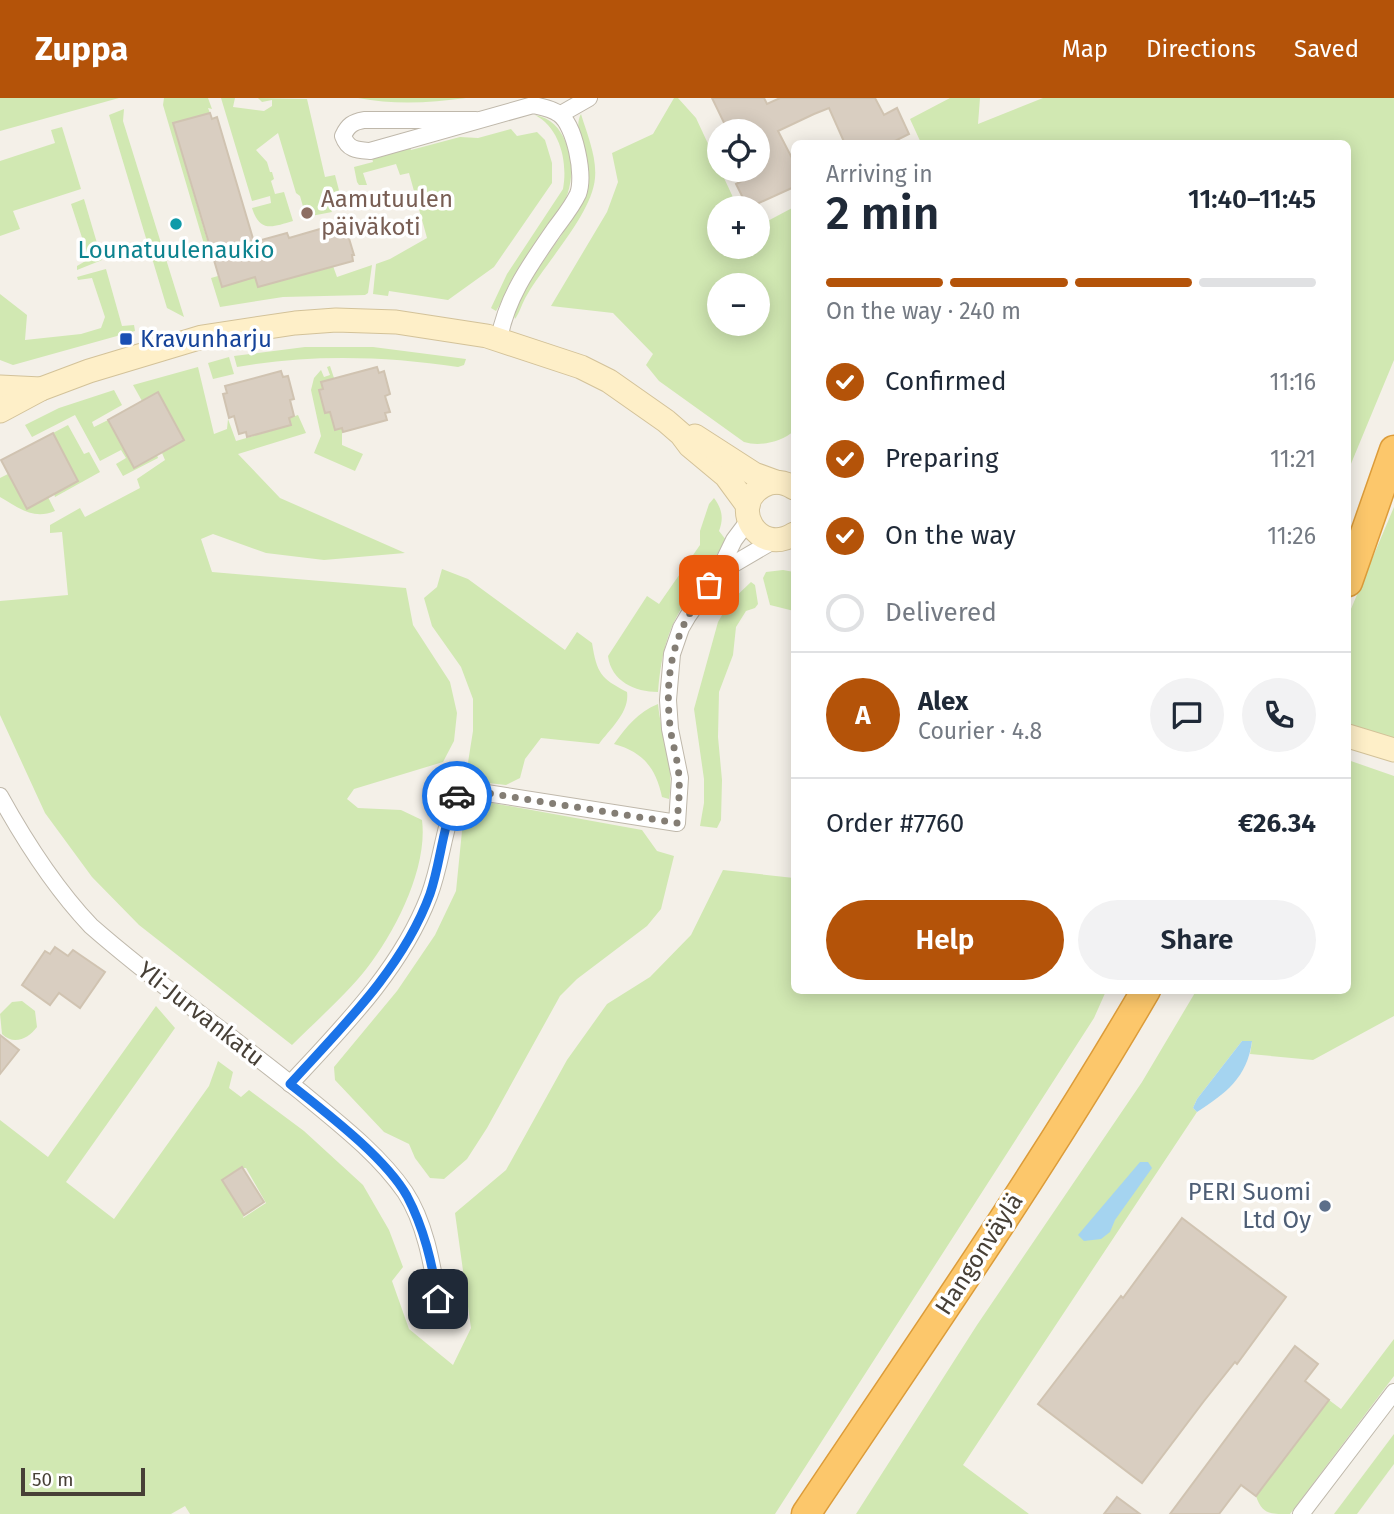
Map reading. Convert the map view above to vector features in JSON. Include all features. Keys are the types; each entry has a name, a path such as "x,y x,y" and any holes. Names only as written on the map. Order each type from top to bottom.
{"highway":[{"path":"1351,576 1394,450"},
{"path":"1351,579 1394,486"},
{"name":"Hangonväylä","path":"806,1514 1082,1098 1144,994"}],"street":[{"path":"561,114 589,98"},
{"path":"476,120 364,120 354,122 346,128 343,136 351,148 370,150 533,106 561,114 579,162 581,183 570,207 518,282 502,321 499,339"},
{"path":"0,411 41,389 89,371 202,337 295,323 337,320 396,322 499,339 581,366 635,398 681,434 690,446 726,476 758,534 786,540"},
{"path":"0,387 41,389"},
{"path":"681,434 698,437 754,474 785,485"},
{"path":"290,1084 374,990 414,929 429,895 450,811 461,789 677,823 680,778 670,729 668,687 681,628 699,597 718,573 748,513 751,497 766,484 785,485"},
{"path":"718,573 786,540"},
{"path":"1351,737 1383,747"},
{"name":"Yli-Jurvankatu","path":"0,796 46,872 92,926 290,1084 371,1153 405,1193 424,1235 438,1299"},
{"path":"1301,1514 1394,1392"}],"green space":[{"path":"0,98 119,98 0,131"},
{"path":"164,98 208,98 212,109 208,108 210,113 173,124 213,260 209,261 163,105"},
{"path":"221,98 235,98 233,107 264,111 272,106 272,100 262,102 258,98 307,99 325,177 335,175 341,198 340,202 330,207 332,212 306,217 278,133 256,150 272,172 274,179 271,181 275,194 284,192 293,221 268,226 259,221 252,208 271,203 270,196 252,201"},
{"path":"358,98 466,98 385,102"},
{"path":"674,98 678,98 696,118 707,142 707,182 726,182 732,196 707,196 707,259 770,259 770,220 791,209 791,433 763,444 744,442 659,381 646,365 653,354 613,313 551,306 607,212 618,182 612,153 653,134"},
{"path":"950,98 980,98 978,124 1043,98 1394,98 1394,360 1351,464 1351,140 920,140 910,119"},
{"path":"124,109 123,121 184,317 167,308 109,115"},
{"path":"581,114 594,162 592,192 577,222 535,282 515,319 513,313 518,296 568,225 588,187 587,167 578,129"},
{"path":"535,115 550,121 564,138 571,163 571,181 558,214 513,277 496,311 491,308 507,274 563,189 564,168 560,147 551,128"},
{"path":"62,127 81,189 13,211 20,229 0,236 0,161 55,143 51,130"},
{"path":"511,129 517,136 537,132 545,140 552,163 552,183 494,267 448,300 389,291 388,296 373,294 376,264 427,238 409,173 400,175 396,164 363,173 367,185 359,185 354,167 373,162 372,158 410,147 411,150 460,137 478,138"},
{"path":"84,199 102,260 77,270 77,266 89,259 71,204"},
{"path":"372,265 368,293 365,295 283,297 220,307 211,278 218,276 222,287 255,277 333,266 337,277"},
{"path":"106,269 122,326 134,325 135,331 13,365 0,360 0,294 27,315 25,340 81,334 101,328 105,317 92,278 78,280 77,277"},
{"path":"305,347 373,347 466,359 464,365 458,367 375,359 320,358 237,367 234,356"},
{"path":"229,357 234,374 213,379 208,363"},
{"path":"330,366 334,378 321,382 323,389 319,391 325,413 330,412 335,429 342,428 342,445 363,454 355,471 314,453 321,436 311,390 314,378 321,370 324,377 330,375 327,367"},
{"path":"198,367 214,434 227,429 228,419 236,441 291,425 289,418 298,415 306,433 238,454 280,498 405,553 324,560 266,553 213,534 201,539 212,572 406,588 413,625 450,682 457,713 454,741 443,762 354,789 347,799 358,808 401,810 422,820 420,858 408,898 378,953 350,988 292,1045 139,925 92,877 45,813 0,715 0,601 68,595 62,532 50,533 50,525 80,508 85,517 140,488 137,479 165,460 162,453 184,440 159,393 142,401 133,385"},
{"path":"114,390 122,405 92,422 94,427 108,420 134,468 157,455 158,458 123,476 116,464 126,458 121,450 100,461 75,415 32,437 25,425 59,408"},
{"path":"68,425 84,454 89,452 100,472 55,497 54,494 78,480 53,433"},
{"path":"8,474 26,508 48,497 55,511 33,513 0,497 0,478"},
{"path":"714,498 721,514 719,531 726,540 687,598 672,627 663,654 658,692 633,687 614,672 608,656 647,596 659,604 700,545 700,531 709,504"},
{"path":"1394,507 1394,741 1351,725 1351,609"},
{"path":"442,569 468,579 565,650 577,632 592,643 601,674 627,692 622,713 599,744 541,738 525,759 520,778 506,785 470,781 466,775 473,731 473,699 461,667 432,626 424,598 437,587"},
{"path":"791,571 791,610 770,605 763,578 766,572"},
{"path":"751,582 755,585 758,604 746,611 736,627 733,655 719,692 721,820 717,828 700,826 704,779 694,709 718,622 729,603"},
{"path":"658,704 669,763 669,799 662,797 656,778 647,763 633,752 614,744 644,711"},
{"path":"1351,761 1394,776 1394,1016 1313,1060 1250,1054 1252,1042 1242,1041 1197,1099 1193,1108 1197,1112 963,1465 1029,1514 856,1514 977,1325 1142,1082 1194,994 1351,994"},
{"path":"481,801 642,830 657,851 674,856 661,909 647,926 577,979 560,996 467,1159 444,1179 430,1178 415,1158 409,1144 384,1132 335,1080 334,1067 397,991 435,935 456,891 464,811"},
{"path":"723,870 791,878 791,994 1105,994 1094,1018 775,1514 190,1514 185,1506 171,1514 0,1514 0,1120 48,1157 156,1006 175,1028 66,1182 114,1219 209,1086 218,1061 233,1072 229,1088 241,1097 249,1090 304,1131 363,1185 389,1230 403,1267 392,1281 409,1329 453,1365 471,1328 455,1213 506,1170 567,1060 607,1004 650,977 691,935","holes":["246,1168 266,1203 243,1218 244,1215 222,1180"]},
{"path":"22,1001 35,1011 37,1027 26,1037 11,1040 2,1034 0,1014 12,1002"},
{"path":"1394,1339 1394,1376 1290,1514 1264,1510 1256,1496 1329,1400 1341,1409"},
{"path":"1394,1434 1394,1464 1357,1514 1334,1514"}],"water":[{"path":"1242,1041 1252,1041 1240,1075 1226,1091 1197,1112 1193,1108 1197,1099"},
{"path":"1140,1162 1148,1162 1152,1168 1115,1220 1110,1232 1101,1239 1084,1241 1078,1235"}],"building":[{"path":"712,98 764,98 767,104 780,98 875,98 884,115 897,108 909,134 897,140 843,140 829,108 778,131 791,156 791,188 770,198 742,196 736,184 770,182 770,119 722,119"},
{"path":"210,113 212,119 217,117 254,242 287,233 289,238 344,222 354,255 353,261 258,287 255,277 222,287 173,123"},
{"path":"377,367 379,373 384,371 390,394 385,396 390,412 385,413 387,420 343,432 342,428 335,430 330,412 325,413 319,390 323,389 321,382"},
{"path":"281,371 283,377 288,376 294,399 290,400 294,416 289,418 291,425 247,437 246,432 239,434 234,416 229,418 223,394 227,393 225,386"},
{"path":"158,392 184,440 134,468 108,420"},
{"path":"53,433 78,481 27,509 1,460"},
{"path":"55,947 68,956 73,950 105,972 80,1008 59,993 50,1005 22,985 45,951 50,954"},
{"path":"0,1035 19,1050 0,1074"},
{"path":"242,1167 264,1202 244,1215 222,1180"},
{"path":"1182,1218 1286,1297 1237,1364 1235,1362 1142,1483 1038,1404 1121,1296 1123,1298"},
{"path":"1295,1346 1318,1364 1305,1381 1329,1400 1256,1496 1241,1485 1219,1514 1170,1514"},
{"path":"1117,1497 1140,1514 1104,1514"}],"way so far":[{"path":"457,796 461,789 677,823 680,778 670,729 668,687 673,654 681,628 709,585"}],"place":[{"name":"Aamutuulen päiväkoti","path":"307,213"},
{"name":"Lounatuulenaukio","path":"176,224"},
{"name":"Kravunharju","path":"126,339"},
{"name":"PERI Suomi Ltd Oy","path":"1325,1206"}],"route":[{"path":"438,1299 424,1235 405,1193 371,1153 290,1084 374,990 414,929 429,895 450,811 457,796"}]}
